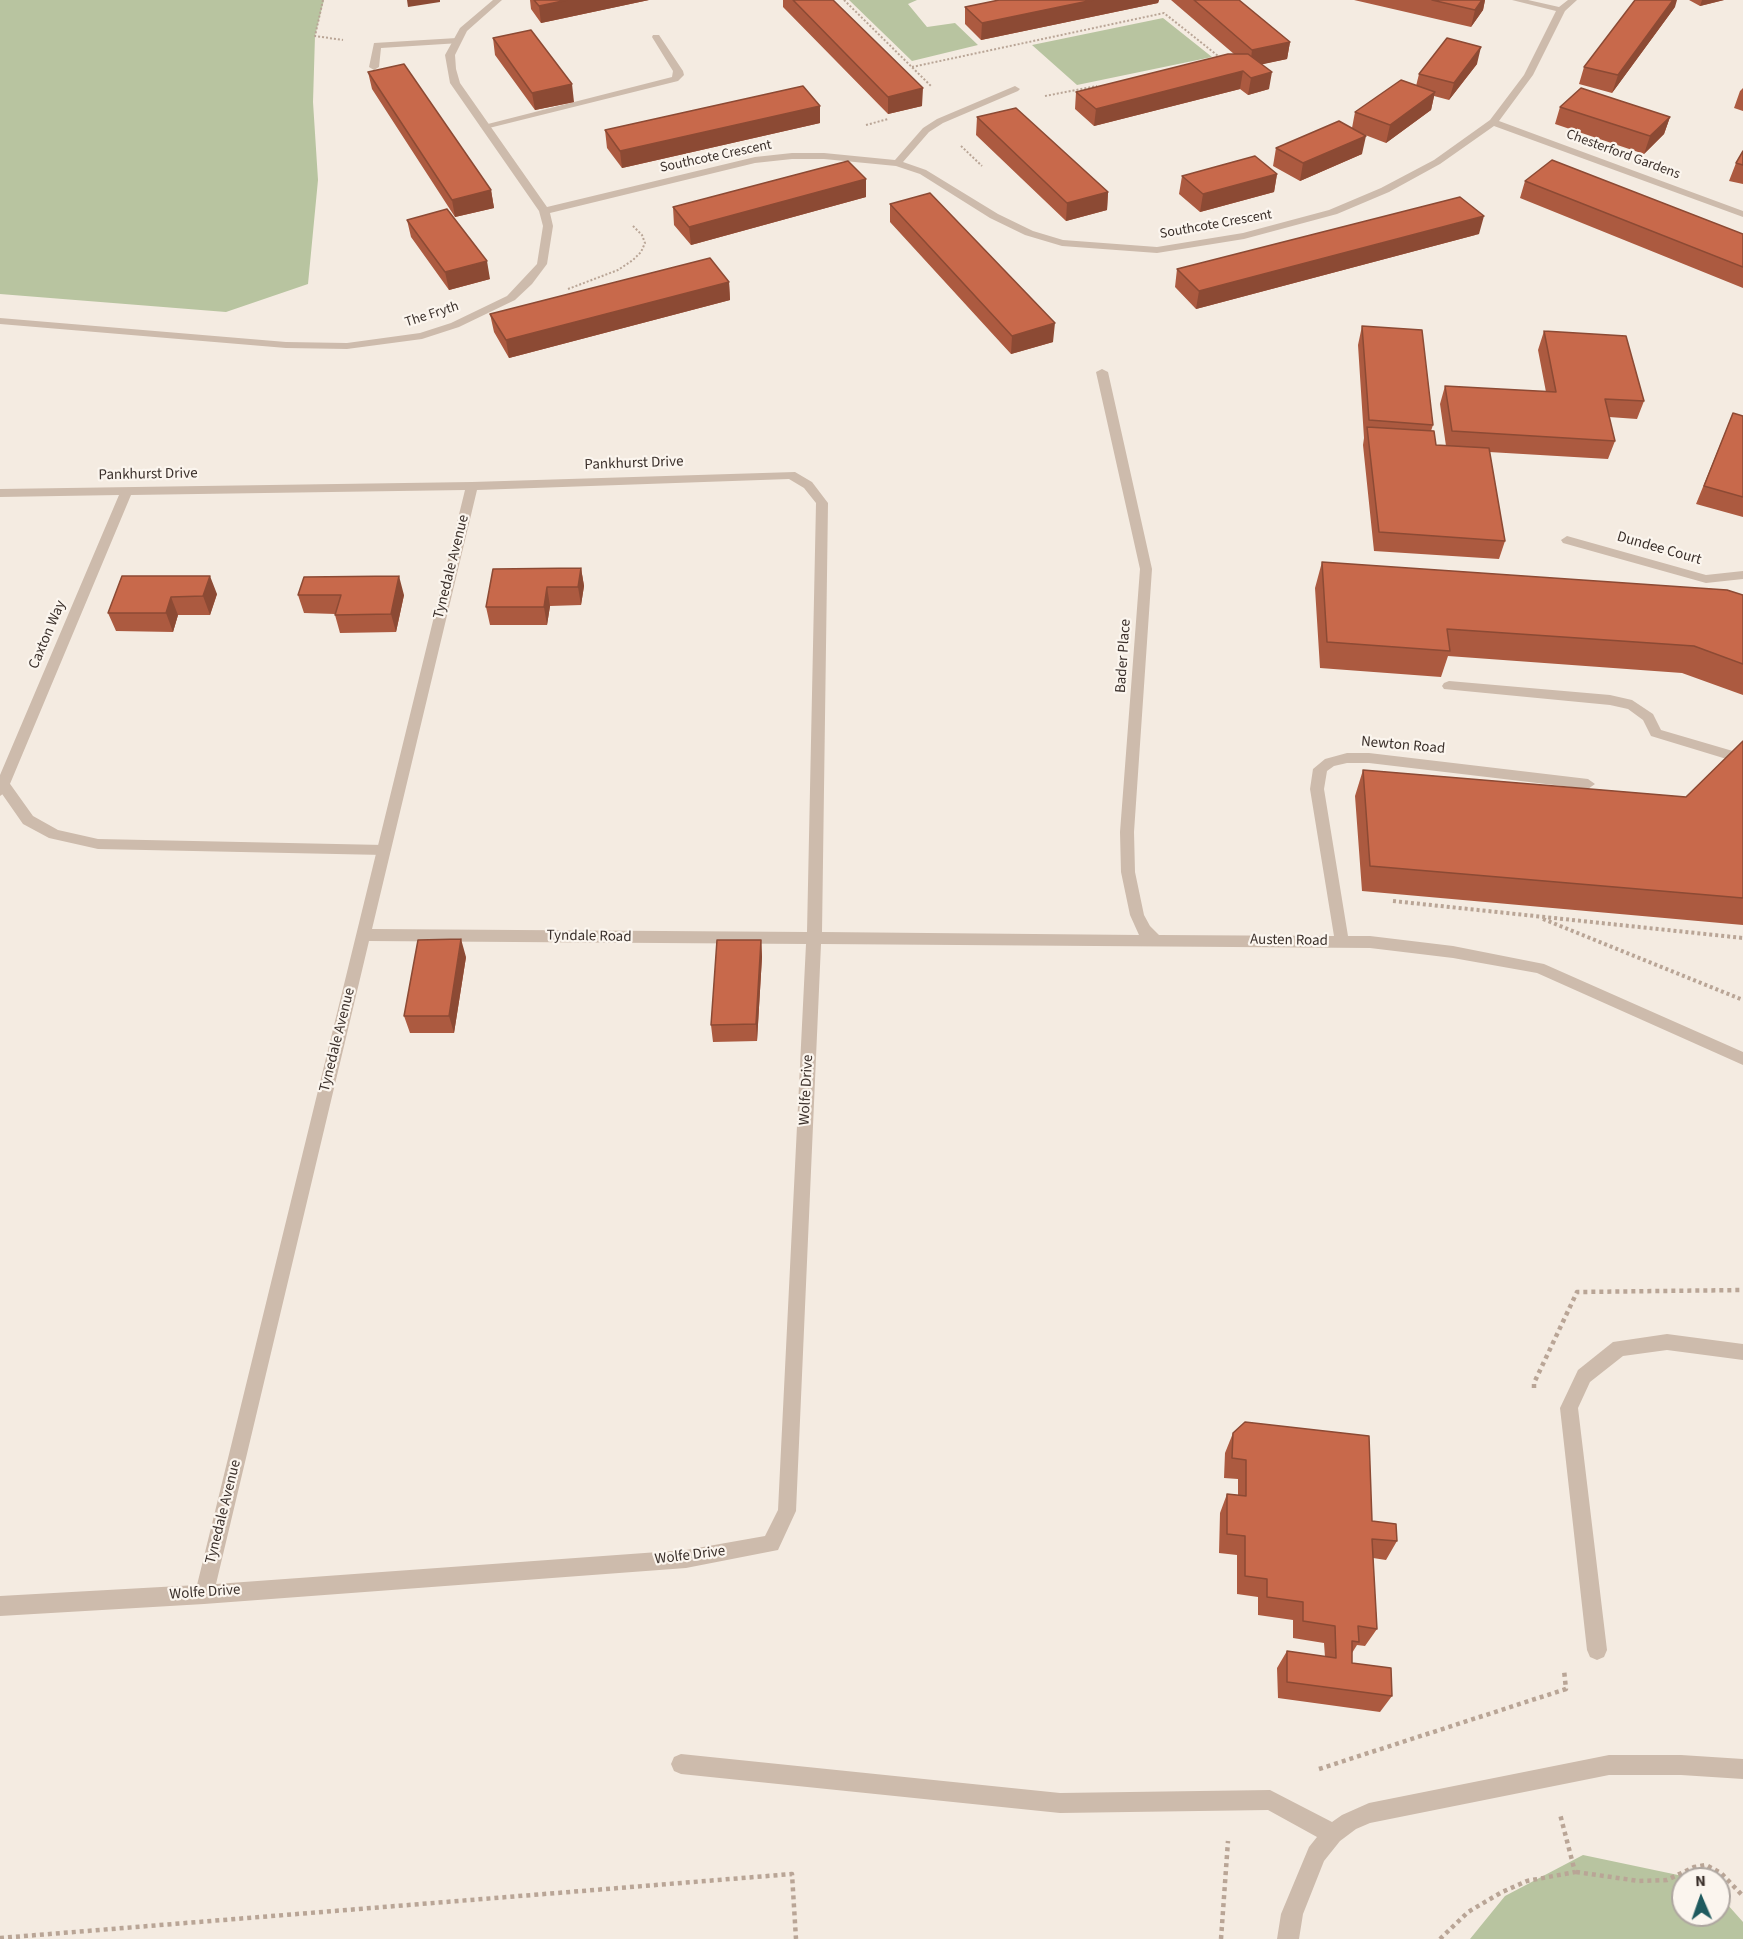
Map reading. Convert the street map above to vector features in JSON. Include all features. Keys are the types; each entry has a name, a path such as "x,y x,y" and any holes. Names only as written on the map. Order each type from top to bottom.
{"street":[{"path":"498,0 473,19 463,30 450,55 451,69 455,83 544,211"},
{"path":"1516,0 1561,10"},
{"name":"Southcote Crescent","path":"544,211 755,160 792,156 824,156 897,163 923,172 994,216 1029,233 1062,243 1157,250 1244,236 1333,212 1385,190 1437,162 1493,122 1528,75 1561,10 1574,0"},
{"path":"485,126 675,78 679,75 678,71 656,37"},
{"path":"374,67 377,45 457,41"},
{"path":"897,163 926,130 940,121 1015,89"},
{"name":"Chesterford Gardens","path":"1493,122 1743,214"},
{"name":"The Fryth","path":"0,321 286,345 347,346 422,336 484,312 510,298 528,282 542,264 548,226 544,211"},
{"name":"Bader Place","path":"1102,372 1146,569 1127,832 1128,872 1137,915 1144,930 1154,939"},
{"name":"Pankhurst Drive","path":"0,493 472,486 790,475 808,485 822,504 814,939"},
{"name":"Tynedale Avenue","path":"204,1594 472,486"},
{"name":"Caxton Way","path":"1,788 126,492"},
{"name":"Dundee Court","path":"1567,540 1706,579 1743,575"},
{"path":"1449,686 1610,700 1632,705 1648,717 1656,733 1743,759"},
{"name":"Newton Road","path":"1342,942 1317,789 1320,769 1330,762 1347,758 1369,758 1588,784"},
{"path":"1,788 28,820 54,834 98,844 384,850"},
{"name":"Tyndale Road","path":"364,935 814,939"},
{"name":"Austen Road","path":"814,939 1154,939 1370,942 1452,952 1539,968 1743,1059"},
{"name":"Wolfe Drive","path":"0,1606 204,1594 686,1559 771,1544 787,1511 814,939"},
{"path":"1597,1650 1569,1408 1584,1376 1619,1348 1667,1342 1743,1352"},
{"path":"681,1764 1060,1803 1270,1800 1333,1834"},
{"path":"1288,1939 1292,1914 1316,1854 1333,1834 1349,1822 1369,1813 1549,1776 1620,1764 1743,1769"}],"path":[{"path":"323,0 315,36 377,45"},
{"path":"844,0 935,89"},
{"path":"912,66 1164,13 1223,59 1212,62"},
{"path":"1037,97 1098,86"},
{"path":"957,142 982,166"},
{"path":"559,293 618,270 641,252 645,243 642,235 630,222"},
{"path":"1393,901 1743,938"},
{"path":"1537,916 1743,1000"},
{"path":"1535,1395 1534,1383 1577,1292 1743,1290"},
{"path":"1319,1769 1566,1689 1564,1665"},
{"path":"1549,1776 1575,1872"},
{"path":"1221,1939 1231,1800"},
{"path":"1440,1939 1468,1912 1502,1892 1527,1881 1575,1872 1639,1881 1667,1880 1694,1867 1706,1865 1721,1873 1743,1896"},
{"path":"0,1938 792,1874 796,1939"}],"green space":[{"path":"0,0 324,0 315,36 313,102 318,180 308,284 226,312 0,294"},
{"path":"849,0 917,0 908,4 927,27 955,23 978,45 912,61"},
{"path":"1163,18 1212,57 1077,85 1032,45"},
{"path":"1583,1855 1671,1874 1671,1927 1731,1927 1731,1908 1743,1922 1743,1939 1470,1939 1505,1896"}],"building":[{"path":"534,0 567,0 539,6"},
{"path":"793,0 833,0 923,88 888,97"},
{"path":"999,0 1093,0 982,23 965,7"},
{"path":"1194,0 1239,0 1290,42 1252,50"},
{"path":"1432,0 1482,0 1475,10"},
{"path":"1635,0 1673,0 1618,75 1584,67"},
{"path":"531,30 572,84 532,93 493,38"},
{"path":"1447,38 1481,47 1454,83 1419,74"},
{"path":"1228,54 1248,54 1272,72 1251,78 1243,71 1096,109 1076,92"},
{"path":"404,64 491,190 452,200 368,72"},
{"path":"1401,80 1435,92 1390,125 1355,112"},
{"path":"803,86 820,106 620,151 605,130"},
{"path":"1581,88 1670,117 1650,136 1560,107"},
{"path":"1016,108 1108,192 1067,203 977,117"},
{"path":"1339,121 1366,136 1303,163 1276,148"},
{"path":"1743,151 1743,165 1736,163"},
{"path":"1255,156 1277,174 1203,194 1182,176"},
{"path":"1552,160 1743,234 1743,267 1525,181"},
{"path":"848,161 866,179 689,227 673,207"},
{"path":"930,193 1055,323 1012,336 890,204"},
{"path":"1460,197 1484,216 1199,291 1177,269"},
{"path":"447,209 487,261 445,272 407,220"},
{"path":"710,258 729,282 506,340 490,314"},
{"path":"1362,326 1422,330 1433,425 1369,420"},
{"path":"1544,331 1626,336 1644,401 1605,399 1615,441 1452,431 1445,386 1556,392"},
{"path":"1733,413 1743,416 1743,497 1704,486"},
{"path":"1367,427 1434,431 1436,445 1489,448 1505,541 1379,532"},
{"path":"1322,562 1727,590 1743,595 1743,664 1694,646 1447,629 1450,651 1327,642"},
{"path":"581,568 578,587 547,587 544,607 486,607 493,569"},
{"path":"122,576 210,576 203,596 171,597 166,613 108,613"},
{"path":"399,576 391,614 335,615 341,595 298,595 304,577"},
{"path":"1743,741 1743,898 1370,866 1363,770 1686,797"},
{"path":"461,939 449,1016 404,1016 418,940"},
{"path":"717,940 761,940 756,1024 711,1025"},
{"path":"1245,1422 1369,1436 1372,1521 1396,1524 1397,1541 1372,1539 1377,1629 1358,1626 1359,1642 1352,1641 1352,1663 1391,1668 1392,1696 1287,1682 1287,1651 1336,1658 1335,1626 1303,1621 1303,1602 1267,1597 1267,1579 1245,1576 1245,1536 1227,1534 1227,1494 1246,1496 1246,1460 1232,1458 1233,1433"}]}
